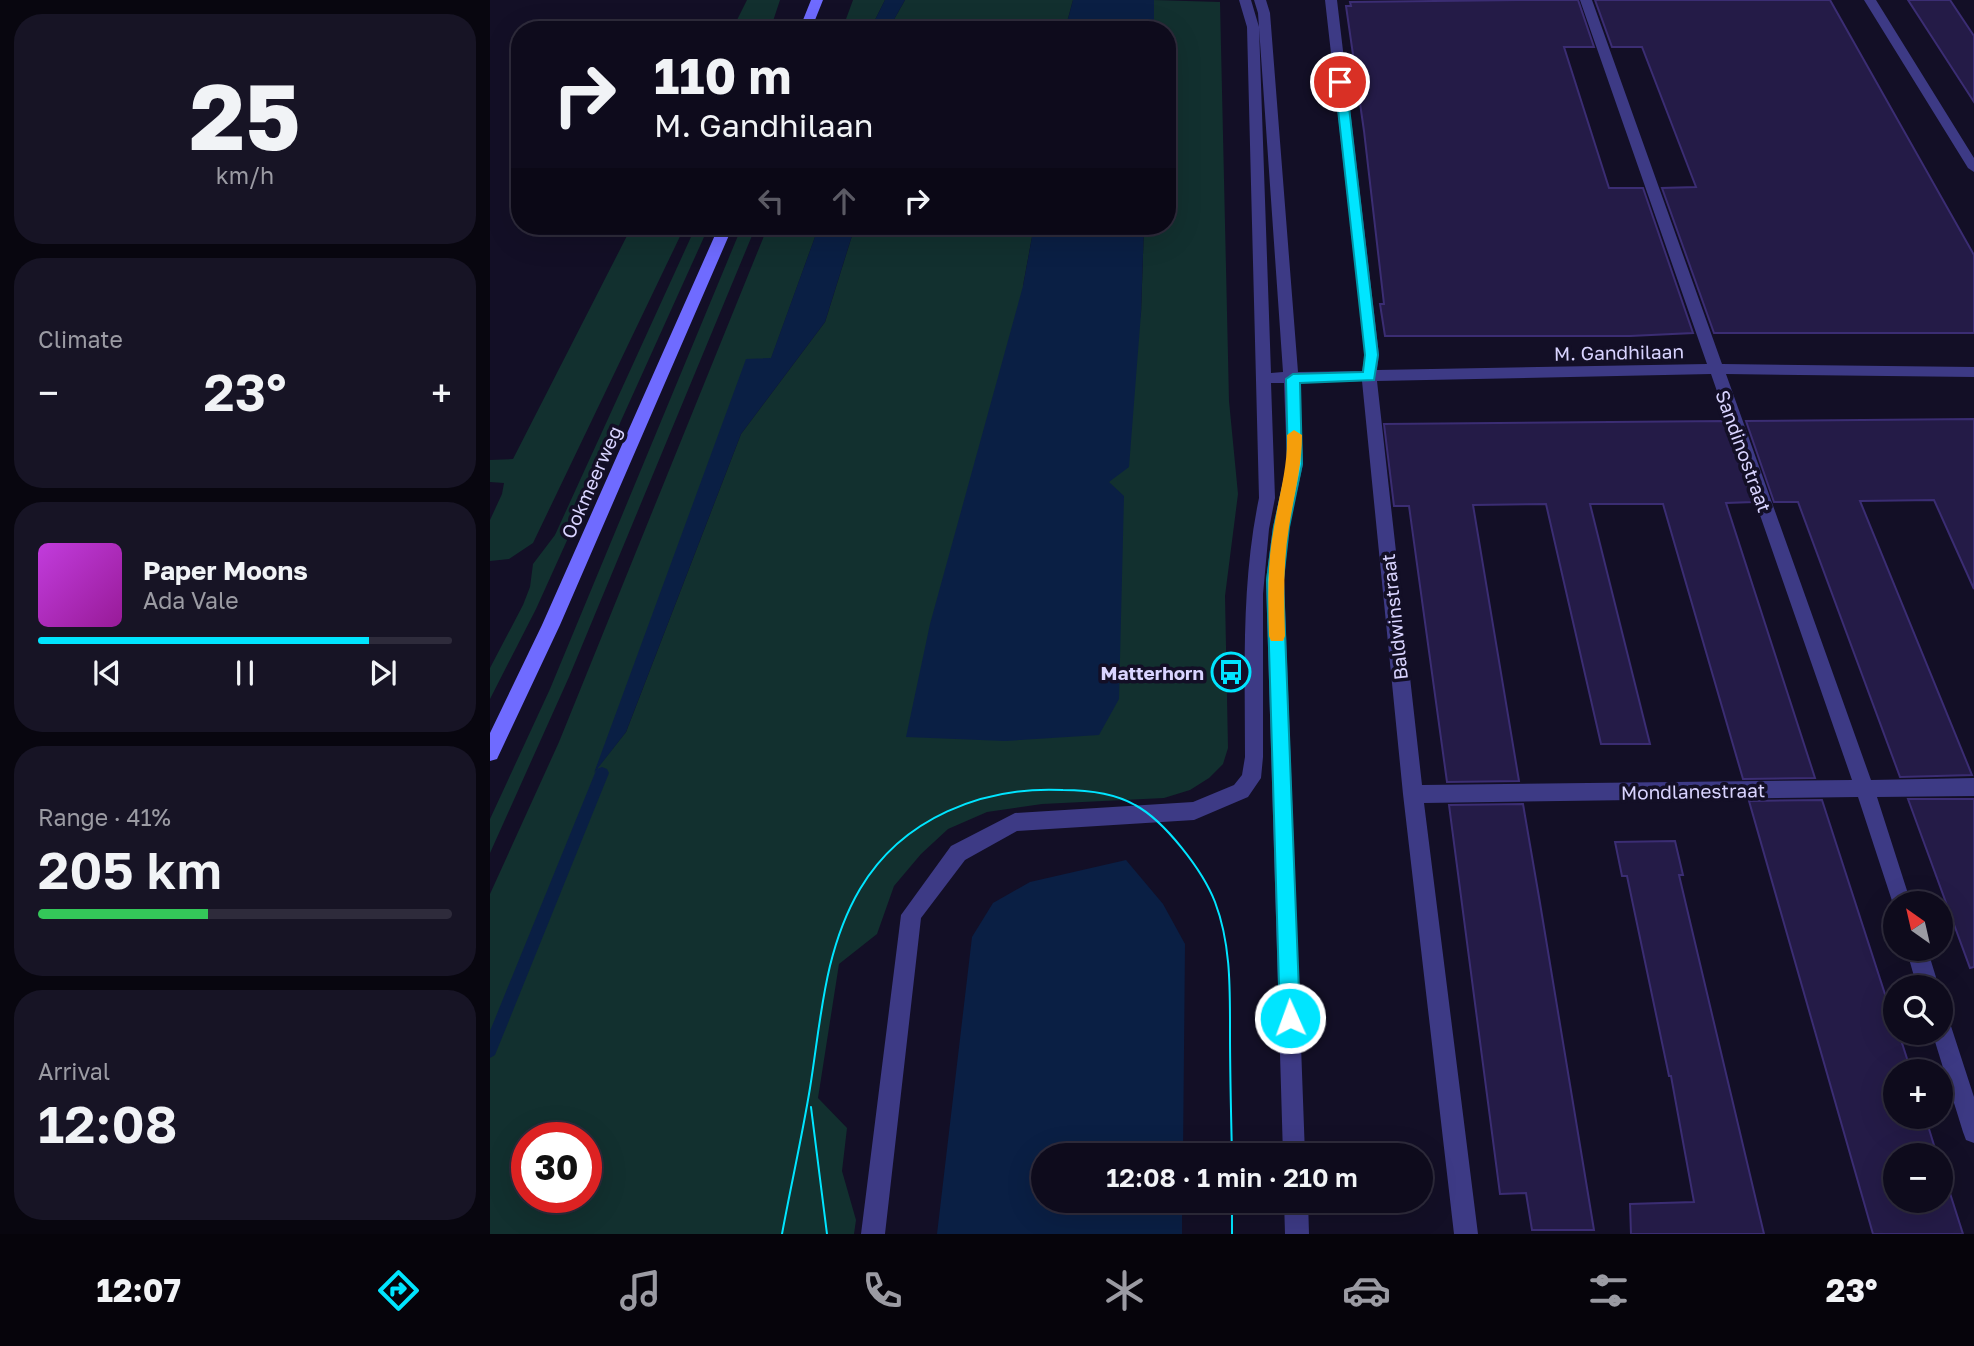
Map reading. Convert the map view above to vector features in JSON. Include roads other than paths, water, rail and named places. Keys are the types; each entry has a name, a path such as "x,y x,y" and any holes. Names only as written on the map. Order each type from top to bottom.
{"main road":[{"path":"809,21 816,2"},
{"name":"Ookmeerweg","path":"490,753 557,613 722,235"}],"street":[{"path":"873,1234 911,915 958,853 1015,822 1194,811 1241,791 1251,778 1254,757 1254,579 1259,531 1267,498 1253,27 1245,0"},
{"path":"1260,0 1265,13 1293,379 1295,464 1281,527 1275,580 1294,1143"},
{"name":"Baldwinstraat","path":"1331,0 1371,355 1369,377 1413,794 1466,1234"},
{"name":"Sandinostraat","path":"1586,0 1714,369 1865,789 1897,891"},
{"path":"1870,0 1974,168"},
{"name":"M. Gandhilaan","path":"1264,378 1714,369 1974,372"},
{"name":"Mondlanestraat","path":"1413,794 1974,788"},
{"path":"1946,1045 1974,1132"},
{"path":"1296,1213 1297,1234"}],"water":[{"path":"885,0 905,0 893,21 874,21"},
{"path":"1073,0 1154,0 1154,21 1067,21"},
{"path":"816,235 852,235 825,322 741,434 626,732 594,773 746,359 771,358"},
{"path":"1032,235 1144,235 1141,313 1129,467 1109,482 1124,496 1119,699 1099,735 1005,741 906,737 930,624 1023,286"},
{"path":"1126,860 1163,904 1185,944 1183,1143 1031,1143 1031,1213 1182,1213 1182,1234 937,1234 972,937 993,903 1030,882"}],"waterway":[{"path":"490,1050 602,773"}],"tram line":[{"path":"782,1234 831,961 848,912 878,864 898,843 947,811 1003,794 1033,790 1082,791 1110,795 1127,801 1147,812 1182,848 1202,876 1215,902 1227,950 1232,1143"},
{"path":"811,1107 827,1234"},
{"path":"1232,1213 1232,1234"}],"place":[{"name":"Matterhorn","path":"1231,672"}]}
